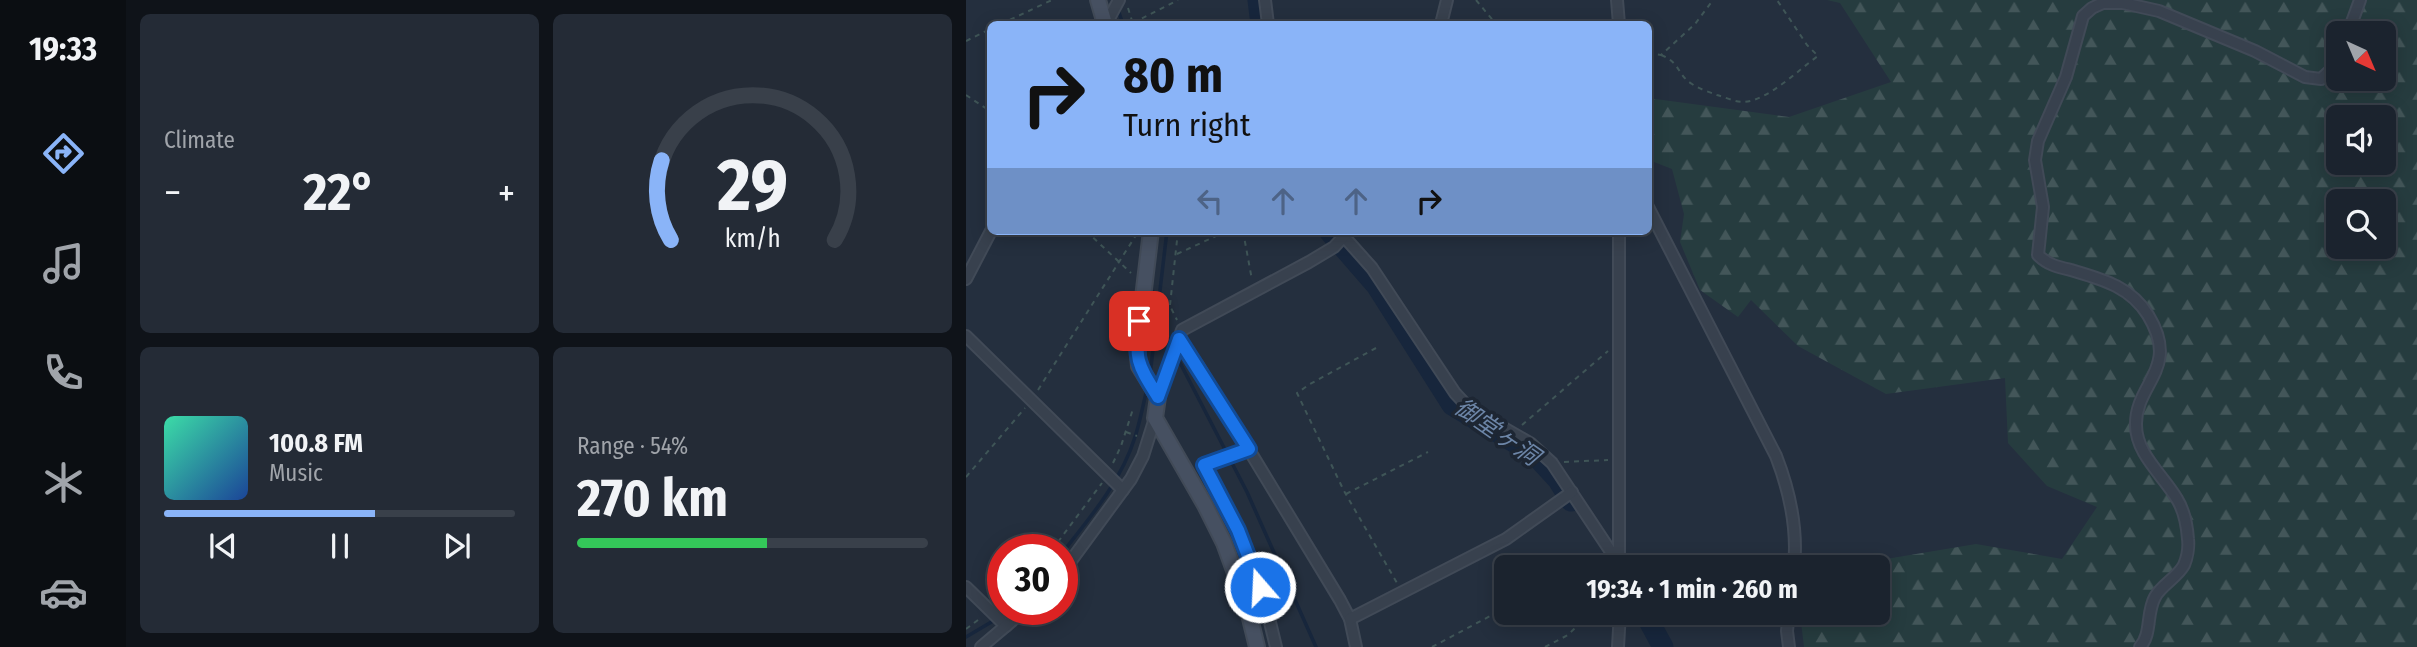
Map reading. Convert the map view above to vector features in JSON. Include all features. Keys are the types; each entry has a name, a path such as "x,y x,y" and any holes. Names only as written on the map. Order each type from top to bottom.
{"street":[{"path":"1098,0 1104,21"},
{"path":"1107,21 1119,0"},
{"path":"1265,0 1268,21"},
{"path":"1442,21 1447,0"},
{"path":"1617,0 1619,21"},
{"path":"2352,21 2360,0"},
{"path":"2140,647 2146,641 2155,597 2183,566 2189,547 2184,511 2147,458 2139,443 2136,425 2140,405 2156,372 2160,355 2157,334 2147,313 2124,290 2108,281 2046,263 2038,255 2043,207 2035,160 2038,141 2066,77 2083,16 2104,3 2123,3 2159,11 2255,51 2305,77 2321,79 2326,74"},
{"path":"1652,215 1781,468 1795,528 1794,555"},
{"path":"966,279 988,235"},
{"path":"1151,235 1149,287 1137,347 1139,366 1158,397"},
{"path":"1078,550 1123,490 1143,456 1155,418 1158,397 1181,335 1334,247 1343,235"},
{"path":"1346,235 1372,268 1455,393 1469,408 1530,443 1552,463 1614,555"},
{"path":"1619,235 1620,555"},
{"path":"966,335 1123,490"},
{"path":"1181,335 1326,575 1350,620 1356,647"},
{"path":"1155,418 1224,543 1247,606 1257,647"},
{"path":"1249,449 1204,465 1250,558 1276,647"},
{"path":"1350,620 1506,539 1573,492"},
{"path":"966,587 1006,626 981,647"},
{"path":"1618,647 1619,625"},
{"path":"1788,625 1789,647"}],"path":[{"path":"1007,21 1052,0"},
{"path":"1125,0 1132,21"},
{"path":"1139,21 1178,0"},
{"path":"1476,0 1494,21"},
{"path":"1661,55 1695,24 1713,0"},
{"path":"1652,54 1676,63 1693,85 1711,93 1743,102 1764,94 1782,84 1818,56 1807,46 1777,0"},
{"path":"966,41 987,30"},
{"path":"966,95 987,109"},
{"path":"1090,235 1170,306 1181,335"},
{"path":"966,477 1031,400 1136,235"},
{"path":"1170,306 1178,235"},
{"path":"1177,255 1219,235"},
{"path":"1245,235 1256,290"},
{"path":"1514,433 1618,345"},
{"path":"1376,348 1297,393 1346,494 1403,593"},
{"path":"1346,494 1428,452"},
{"path":"1552,463 1619,459"},
{"path":"1432,647 1494,614"},
{"path":"1545,647 1569,635 1576,625"}],"green space":[{"path":"1827,0 2417,0 2417,647 1804,647 1801,625 1890,625 1890,558 1976,544 2062,559 2097,507 2047,486 2008,443 2005,378 1886,394 1798,346 1751,300 1738,317 1700,290 1680,242 1684,214 1672,169 1652,161 1652,99 1789,117 1891,82 1840,3"}],"waterway":[{"path":"1258,0 1261,21"},
{"path":"1118,10 1122,21"},
{"path":"1150,375 1167,235"},
{"name":"御堂ヶ洞","path":"1332,235 1376,285 1452,405 1534,454 1558,480 1571,501"},
{"path":"1148,299 1173,348"},
{"path":"1148,299 1158,319"},
{"path":"1176,355 1247,492 1316,647"},
{"path":"1077,534 1122,468 1135,437 1147,389"},
{"path":"966,637 987,625"},
{"name":"御堂ヶ洞","path":"1651,625 1663,647"}],"route":[{"path":"1139,321 1139,366 1158,397 1179,339 1249,449 1204,465 1238,530 1260,587"}]}
